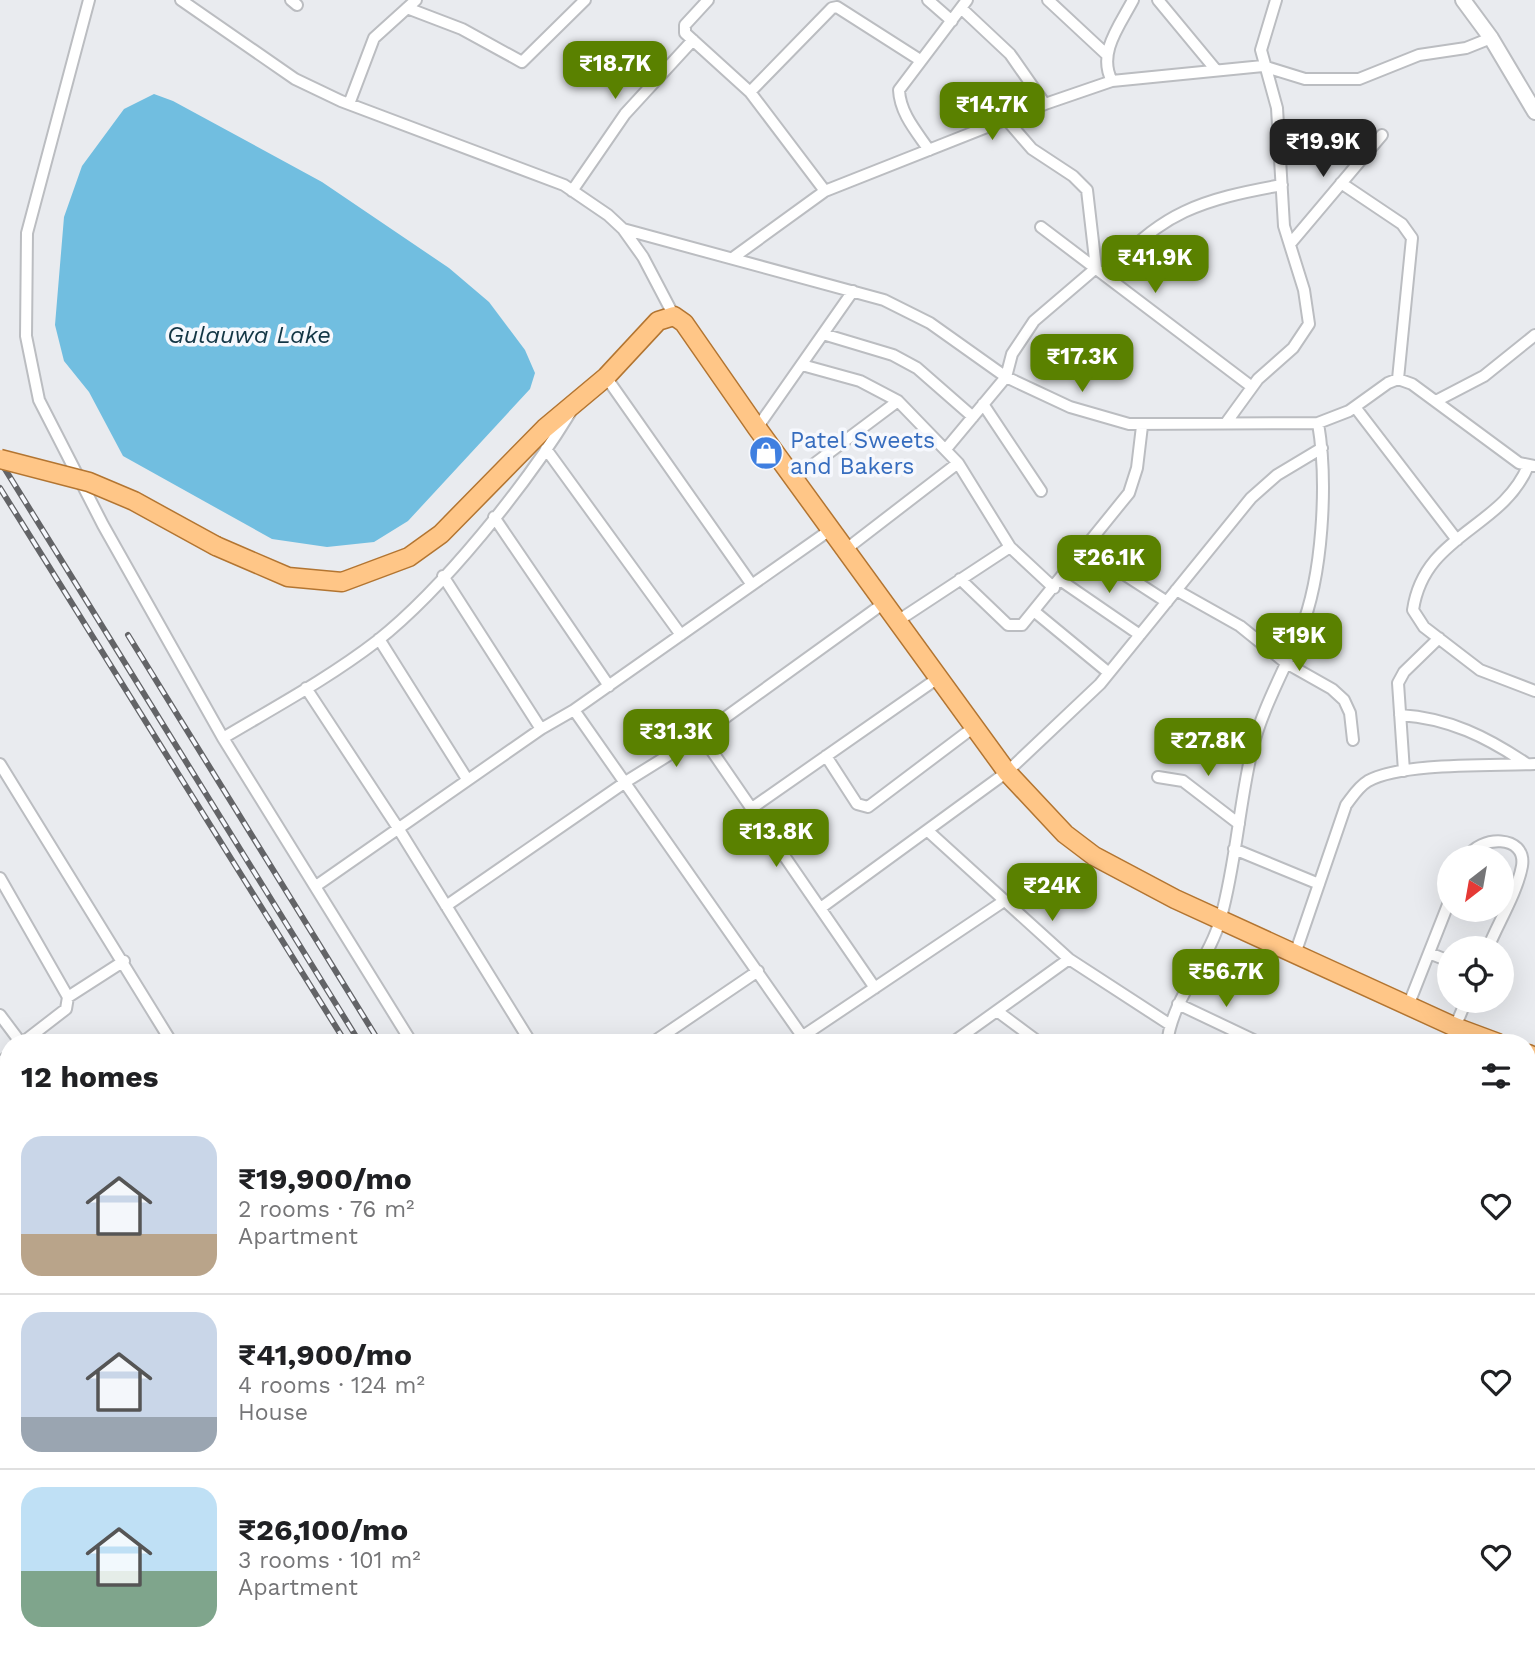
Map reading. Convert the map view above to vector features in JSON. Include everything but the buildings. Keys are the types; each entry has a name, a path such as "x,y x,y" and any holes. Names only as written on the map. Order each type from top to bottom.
{"main road":[{"path":"0,459 89,482 134,501 216,546 288,577 342,582 409,557 441,534 545,428 606,377 658,321 674,316 684,323 896,622 1007,772 1065,834 1094,856 1220,920 1474,1034"}],"street":[{"path":"89,0 27,233 26,335 39,400 103,525 223,738 406,1034"},
{"path":"180,0 295,79 349,104 572,191 624,229 643,257 674,316"},
{"path":"349,104 374,38 412,4 522,62 585,0"},
{"path":"708,0 684,29 750,92 825,191"},
{"path":"928,0 952,21"},
{"path":"1048,0 1106,54"},
{"path":"1112,80 1106,54 1133,0"},
{"path":"1158,0 1216,70"},
{"path":"1226,423 1252,387 1293,348 1309,324 1304,290 1284,226 1277,108 1263,66 1261,50 1276,0"},
{"path":"1463,0 1491,38 1535,111"},
{"path":"929,150 900,102 899,90 903,80 964,4 1010,54 1045,104"},
{"path":"750,92 832,8 837,8 920,60"},
{"path":"734,257 825,191 1112,80 1263,66 1305,79 1359,79 1419,55 1466,48 1491,38"},
{"path":"572,191 625,114 693,40"},
{"path":"1006,119 1032,149 1073,176 1087,190 1096,268"},
{"path":"1290,244 1382,135"},
{"path":"1341,183 1402,224 1412,238 1398,379"},
{"path":"1107,276 1151,229 1173,217 1234,195 1282,185"},
{"path":"1041,227 1252,387"},
{"path":"624,229 734,257 894,304 930,323 1006,377 1070,407 1142,426 1318,423 1354,407 1388,383 1398,379 1412,384 1519,463 1531,466 1512,493 1428,566 1416,593 1415,617 1493,677 1535,691"},
{"path":"946,449 1006,377 1012,354 1034,321 1096,268"},
{"path":"757,428 853,291"},
{"path":"823,334 893,355 917,368 972,417"},
{"path":"1436,401 1484,376 1535,335"},
{"path":"802,365 860,382 898,401 958,463 1010,547 1057,584 1140,635"},
{"path":"606,377 752,585"},
{"path":"223,738 306,688 379,639 443,576 494,517 546,449 579,399"},
{"path":"794,479 898,401"},
{"path":"983,404 1041,491"},
{"path":"1354,407 1457,540"},
{"path":"1168,1034 1169,1024 1178,1004 1220,920 1261,719 1286,663 1314,588 1323,479 1318,423"},
{"path":"960,579 1009,625 1021,625 1035,612 1129,493 1137,468 1142,426"},
{"path":"546,449 681,635"},
{"path":"822,907 1007,772 1109,673 1251,498 1277,475 1322,449"},
{"path":"845,550 958,463"},
{"path":"494,517 609,686"},
{"path":"316,886 467,779 541,729 575,710 830,530"},
{"path":"896,622 1010,547"},
{"path":"1086,549 1167,602"},
{"path":"443,576 541,729"},
{"path":"1177,590 1240,626 1286,663 1332,689 1344,700 1350,713 1353,740"},
{"path":"446,906 627,781 701,735 884,603"},
{"path":"1035,612 1109,673"},
{"path":"1404,771 1398,683 1404,672 1439,638"},
{"path":"379,639 467,779"},
{"path":"751,808 938,677"},
{"path":"306,688 398,828 525,1034"},
{"path":"575,710 801,1034"},
{"path":"1400,715 1428,716 1451,723 1479,734 1531,764"},
{"path":"826,756 857,804 868,807 974,727"},
{"path":"701,735 822,907 875,988"},
{"path":"0,764 167,1034"},
{"path":"1295,954 1346,805 1369,780 1404,771 1531,764"},
{"path":"1158,777 1183,781 1239,824"},
{"path":"928,831 1069,959 1169,1024"},
{"path":"1479,845 1505,841 1513,845"},
{"path":"1514,846 1522,856 1514,887"},
{"path":"1234,849 1319,884"},
{"path":"0,878 68,997 66,1009 34,1034"},
{"path":"813,1034 875,988 1004,901"},
{"path":"1408,1006 1441,922"},
{"path":"1429,953 1437,956"},
{"path":"964,1034 1069,959"},
{"path":"68,997 124,961"},
{"path":"665,1034 758,971"},
{"path":"1178,1004 1241,1034"},
{"path":"996,1011 1028,1034"},
{"path":"1455,1027 1460,1013"},
{"path":"0,1015 15,1034"}],"water":[{"name":"Gulauwa Lake","path":"154,94 173,101 322,182 449,268 489,302 525,350 535,373 530,389 408,521 374,542 327,547 272,539 123,456 89,392 64,361 55,325 64,217 82,166 124,109"}],"railway":[{"path":"0,461 354,1034"},
{"path":"0,488 340,1034"},
{"path":"128,635 374,1034"}],"place":[{"name":"Patel Sweets and Bakers","path":"766,453"}]}
